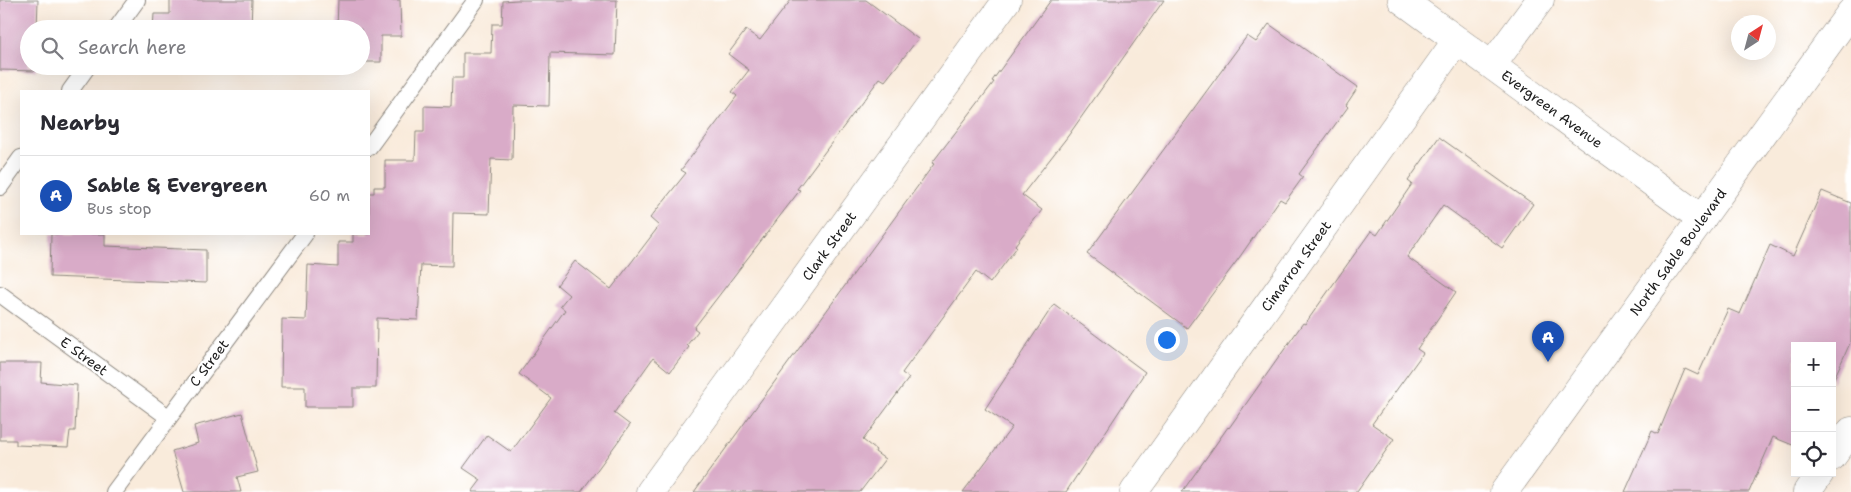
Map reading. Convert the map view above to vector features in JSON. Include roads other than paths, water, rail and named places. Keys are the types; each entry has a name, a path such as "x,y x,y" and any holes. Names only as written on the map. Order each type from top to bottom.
{"street":[{"name":"Clark Street","path":"650,492 1007,0"},
{"name":"Evergreen Avenue","path":"1402,0 1702,219"},
{"path":"1492,65 1540,0"},
{"name":"North Sable Boulevard","path":"1504,492 1851,12"},
{"name":"Cimarron Street","path":"1134,492 1457,40"},
{"path":"1836,452 1851,431"},
{"path":"1807,492 1817,477"}],"lane":[{"path":"123,20 137,0"},
{"path":"370,146 476,0"},
{"path":"71,90 82,75"},
{"path":"0,187 20,159"},
{"name":"C Street","path":"114,492 303,235"},
{"name":"E Street","path":"0,294 168,417"}],"place":[{"name":"Sable & Evergreen","path":"1548,362"}]}
